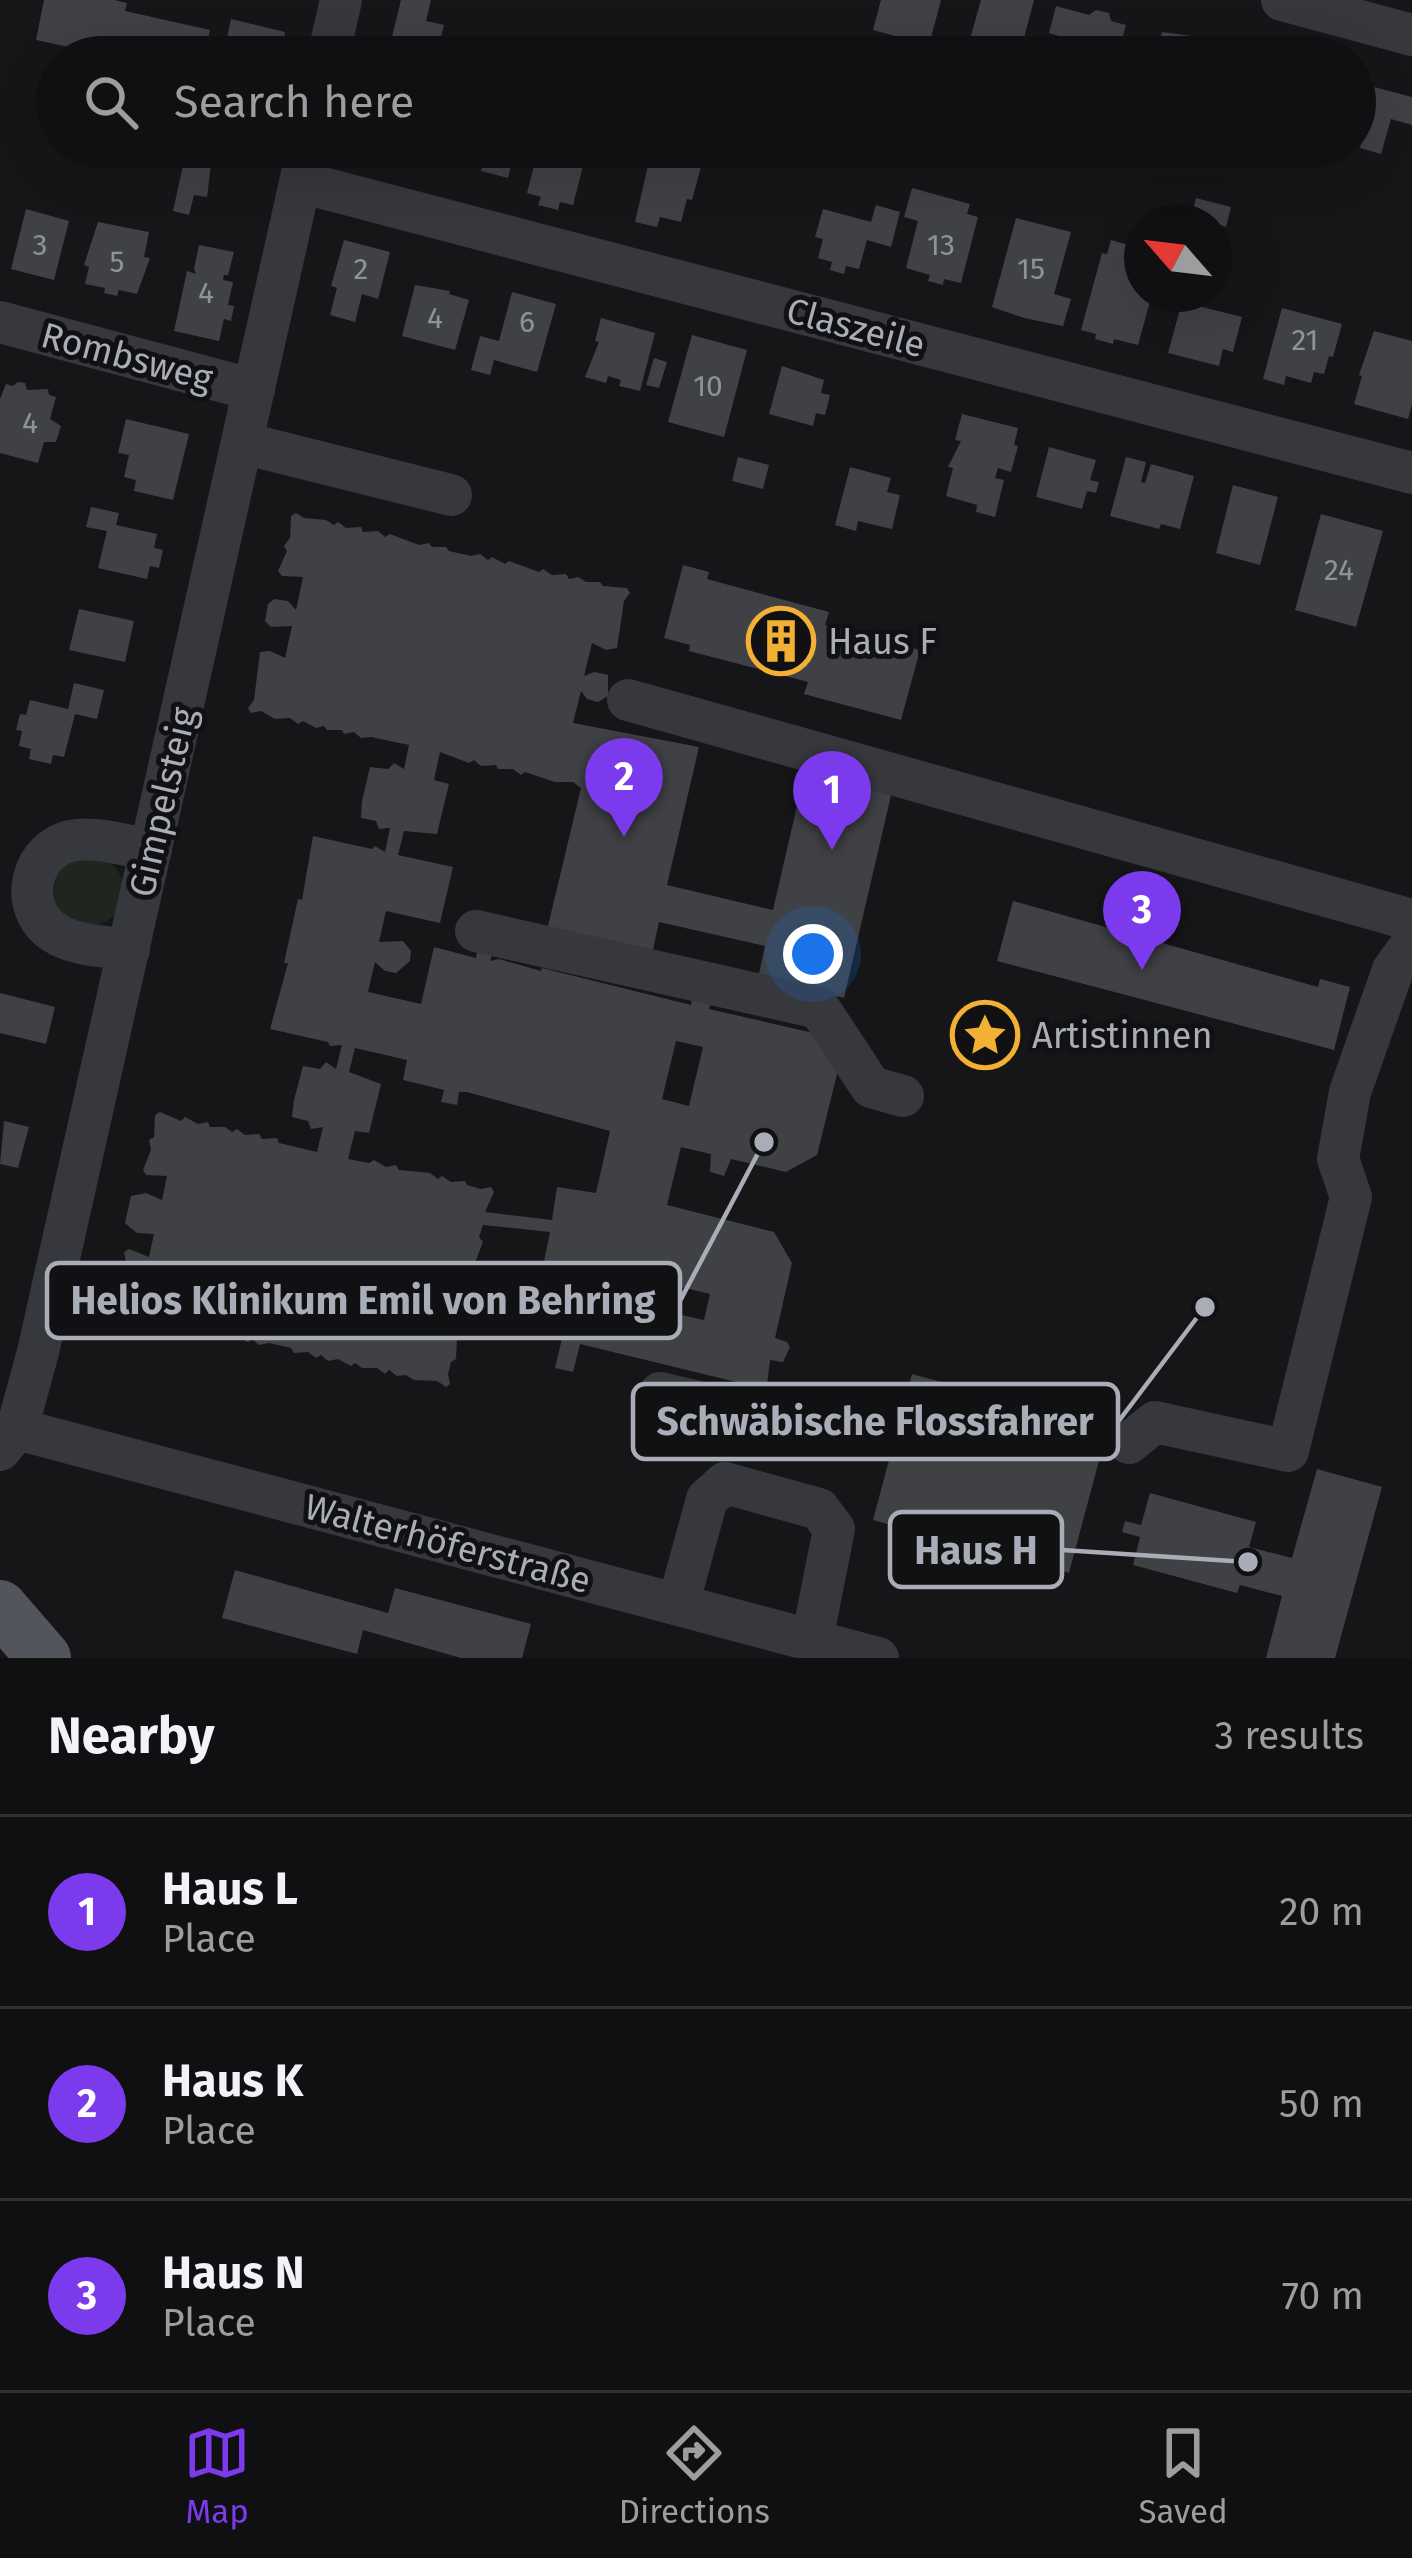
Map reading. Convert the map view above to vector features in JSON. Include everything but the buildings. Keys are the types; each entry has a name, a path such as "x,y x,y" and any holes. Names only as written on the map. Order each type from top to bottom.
{"main road":[{"path":"0,1607 44,1658"}],"street":[{"path":"1282,0 1412,35"},
{"path":"331,36 335,1"},
{"name":"Gimpelsteig","path":"9,1439 129,950 303,168"},
{"name":"Claszeile","path":"318,168 1412,473"},
{"name":"Rombsweg","path":"0,322 254,390"},
{"path":"242,443 451,495"},
{"path":"628,700 1412,920"},
{"path":"129,950 56,934 36,911 16,874 77,839 152,850"},
{"path":"476,931 819,1008 871,1088 889,1100"},
{"path":"1129,1443 1155,1422 1288,1451 1351,1197 1338,1159 1351,1092 1393,970 1412,944"},
{"path":"660,1393 750,1414"},
{"name":"Walterhöferstraße","path":"9,1439 878,1658"},
{"path":"678,1605 707,1498 725,1483 819,1509 834,1529 812,1640"}],"shaded area":[{"path":"89,856 114,866 124,891 114,916 89,926 64,916 54,891 64,866"}],"place":[{"name":"Haus F","path":"781,641"},
{"name":"Haus K","path":"624,837"},
{"name":"Haus L","path":"832,850"},
{"name":"Haus N","path":"1142,970"},
{"name":"Artistinnen","path":"985,1035"},
{"name":"Helios Klinikum Emil von Behring","path":"764,1142"},
{"name":"Schwäbische Flossfahrer","path":"1205,1307"},
{"name":"Haus H","path":"1248,1562"}]}
